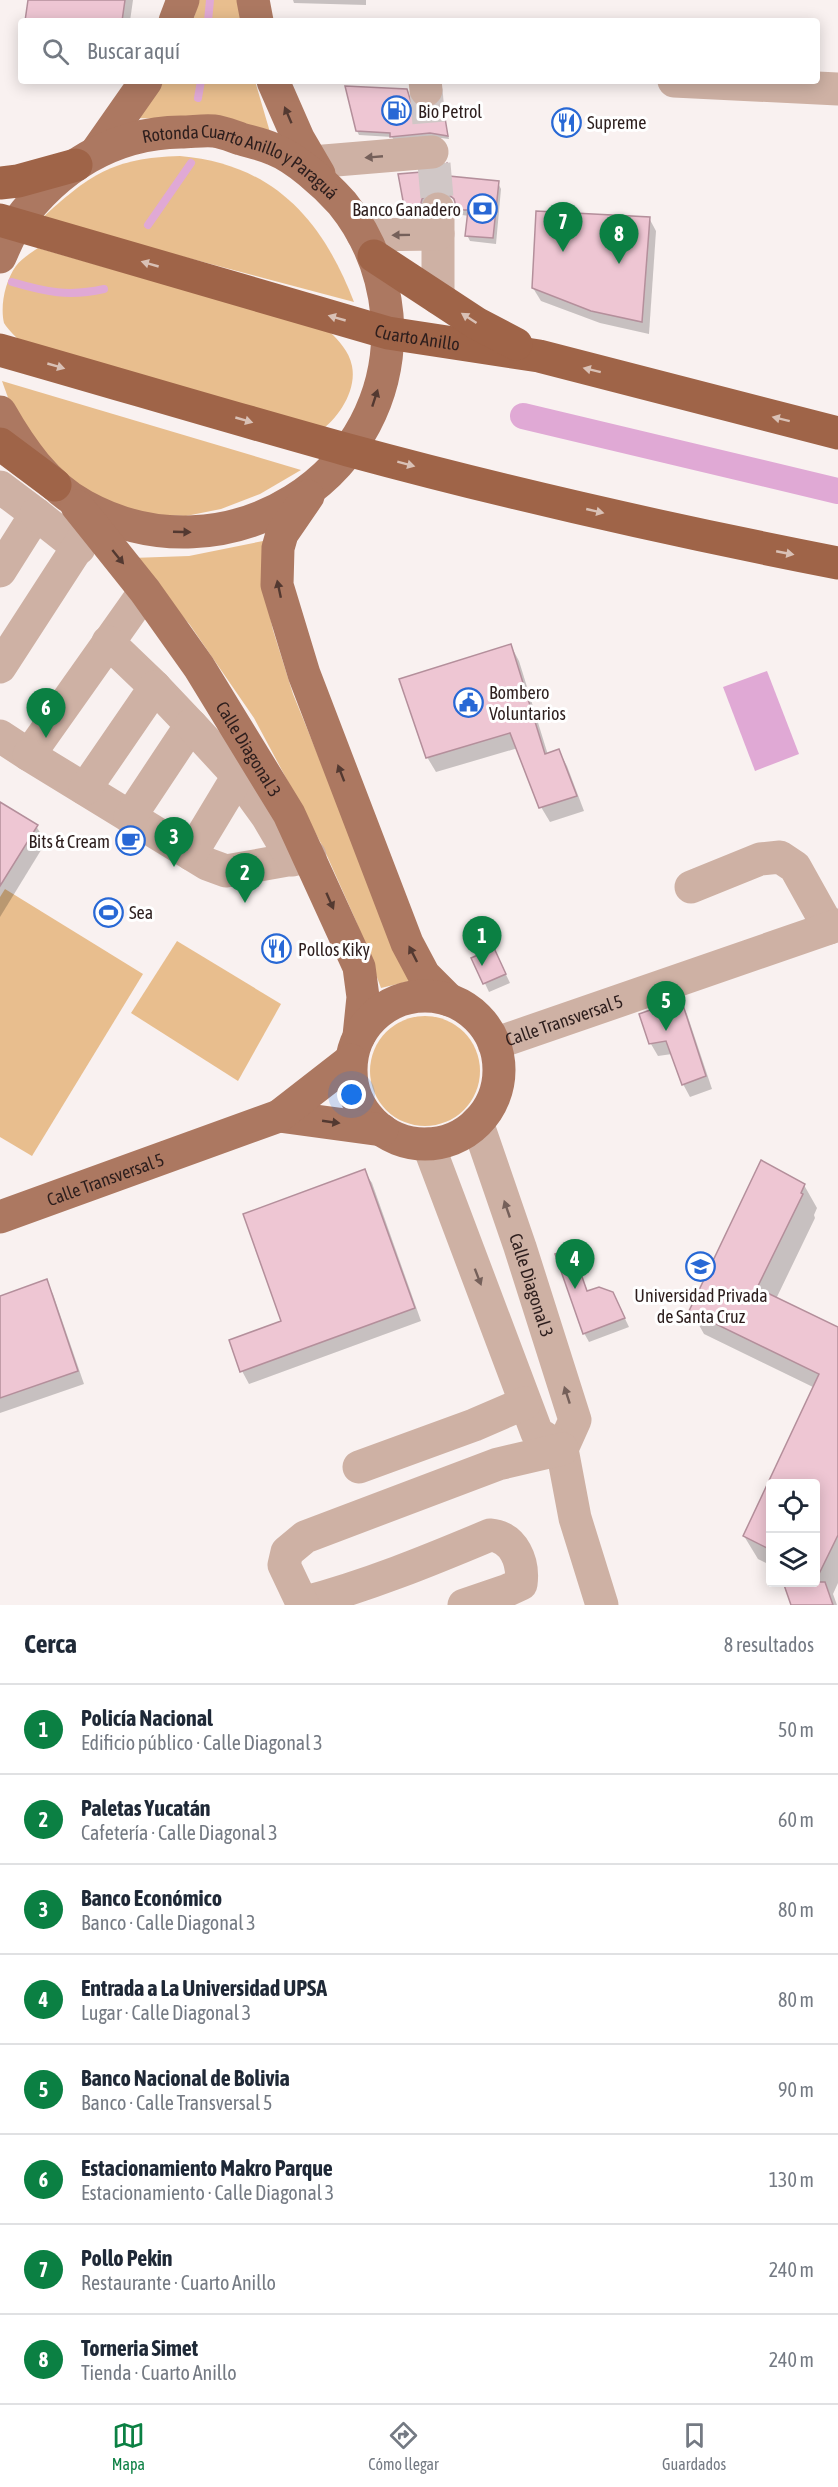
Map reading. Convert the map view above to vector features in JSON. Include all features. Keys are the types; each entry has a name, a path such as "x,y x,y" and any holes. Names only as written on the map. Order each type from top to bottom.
{"highway":[{"path":"0,183 18,181 86,158"},
{"name":"Cuarto Anillo","path":"8,222 388,333 539,356 838,433"},
{"path":"369,246 438,298 476,323 539,356"},
{"path":"0,350 349,450 687,534 838,563"},
{"path":"0,444 62,490"}],"main road":[{"path":"176,18 183,0"},
{"path":"253,0 256,18"},
{"path":"86,158 144,84"},
{"path":"274,84 298,138 318,173"},
{"name":"Rotonda Cuarto Anillo y Paraguá","path":"0,257 8,222 51,182 86,158 155,132 216,131 274,149 318,173 354,217 369,246 385,294 388,333 383,374 370,414 349,450 315,486 286,506 254,521 220,530 185,533 150,530 116,521 84,506 62,490 28,457 0,412"},
{"path":"315,486 282,534 278,548 277,585 304,674 407,942 424,975 449,1000 472,1012 489,1032 498,1065 497,1086 489,1105 477,1122 454,1138 428,1144 403,1141 381,1130 363,1111 357,1100 351,1074 355,1048 375,1015 397,1001 423,996 449,1000"},
{"name":"Calle Diagonal 3","path":"62,490 85,536 146,591 200,667 289,814 301,858 358,967 363,997 355,1048"},
{"name":"Calle Transversal 5","path":"0,1217 279,1116 355,1048"},
{"name":"Calle Transversal 5","path":"279,1116 381,1130"}],"street":[{"path":"736,84 838,89"},
{"path":"318,173 432,151"},
{"path":"369,246 438,221 438,298"},
{"path":"0,487 36,514 85,536 0,667"},
{"path":"0,571 36,514"},
{"path":"29,755 146,591"},
{"path":"0,736 207,864 226,871 301,858 238,776 108,642"},
{"path":"85,789 154,687"},
{"path":"130,817 191,725"},
{"path":"191,854 238,776"},
{"path":"691,887 759,859 780,857 795,867 834,927"},
{"name":"Calle Transversal 5","path":"494,1044 834,927"},
{"name":"Calle Diagonal 3","path":"477,1122 520,1246 575,1420 562,1449"},
{"path":"428,1144 537,1433 562,1449 575,1518 602,1605"},
{"path":"503,1343 545,1328"},
{"path":"359,1467 474,1425 525,1403"},
{"path":"464,1605 520,1584 522,1570 511,1544 501,1536 490,1535 413,1568 346,1592 303,1604 284,1565 287,1552 305,1537 498,1464 562,1449"}],"shaded area":[{"path":"199,0 238,0 241,18 194,18"},
{"path":"161,84 256,84 272,139 208,120 135,118"},
{"path":"180,156 213,161 242,171 267,184 290,201 309,221 326,245 354,302 41,219 73,191 103,172 136,160"},
{"path":"38,248 329,331 346,351 351,361 353,375 349,394 333,420 319,432 23,344 4,323 3,301 6,286 16,266"},
{"path":"2,381 301,470 260,494 221,509 186,516 140,514 70,484 15,417"},
{"path":"263,541 264,590 273,630 293,694 410,981 381,988 356,921 324,849 254,718 190,625 132,558 189,556"},
{"path":"767,671 799,754 755,771 723,687"},
{"path":"5,889 143,974 32,1156 0,1137 0,897"},
{"path":"177,941 281,1004 238,1081 131,1013"},
{"path":"425,1016 446,1021 464,1032 475,1050 480,1071 475,1092 464,1110 446,1121 425,1126 404,1121 386,1110 375,1092 370,1071 375,1050 386,1032 404,1021"}],"building":[{"path":"28,0 125,0 122,18 25,18"},
{"name":"Bio Petrol","path":"345,86 407,89 411,102 427,109 442,100 448,136 430,133 390,137 390,133 356,131"},
{"path":"447,163 449,176 499,181 493,238 465,236 468,210 457,210 454,199 439,190 429,193 422,199 420,207 404,206 398,174 434,171"},
{"path":"536,211 650,217 642,322 591,311 532,288"},
{"name":"Bombero Voluntarios","path":"511,644 545,754 559,749 577,796 539,808 510,733 426,758 399,679"},
{"path":"0,802 38,825 0,886"},
{"path":"494,948 506,974 483,984 471,958"},
{"path":"681,999 706,1076 682,1085 666,1041 649,1044 639,1014"},
{"path":"761,1160 805,1184 801,1193 803,1194 757,1288 838,1327 838,1535 820,1572 820,1479 770,1479 819,1374 689,1311"},
{"path":"365,1169 415,1308 240,1372 229,1340 281,1321 243,1214"},
{"path":"572,1248 587,1291 599,1287 613,1292 625,1318 583,1334 555,1254"},
{"path":"47,1279 78,1371 0,1398 0,1296"},
{"path":"766,1487 766,1548 743,1536"},
{"path":"820,1582 825,1582 833,1605 791,1605 785,1587 820,1587"}],"waterway":[{"path":"208,18 210,0"},
{"path":"198,98 200,84"},
{"path":"148,225 191,163"},
{"path":"12,282 68,293 104,289"},
{"path":"523,416 838,491"}],"tunnel":[{"path":"426,90 430,135"},
{"path":"434,164 438,209"}],"place":[{"name":"Bio Petrol","path":"397,111"},
{"name":"Supreme","path":"566,122"},
{"name":"Banco Ganadero","path":"482,209"},
{"name":"Pollo Pekin","path":"563,252"},
{"name":"Torneria Simet","path":"619,264"},
{"name":"Bombero Voluntarios","path":"468,702"},
{"name":"Estacionamiento Makro Parque","path":"46,738"},
{"name":"Bits & Cream","path":"131,841"},
{"name":"Banco Económico","path":"174,867"},
{"name":"Paletas Yucatán","path":"245,903"},
{"name":"Sea","path":"108,912"},
{"name":"Pollos Kiky","path":"277,949"},
{"name":"Policía Nacional","path":"482,966"},
{"name":"Banco Nacional de Bolivia","path":"666,1031"},
{"name":"Universidad Privada de Santa Cruz","path":"701,1266"},
{"name":"Entrada a La Universidad UPSA","path":"575,1289"}]}
